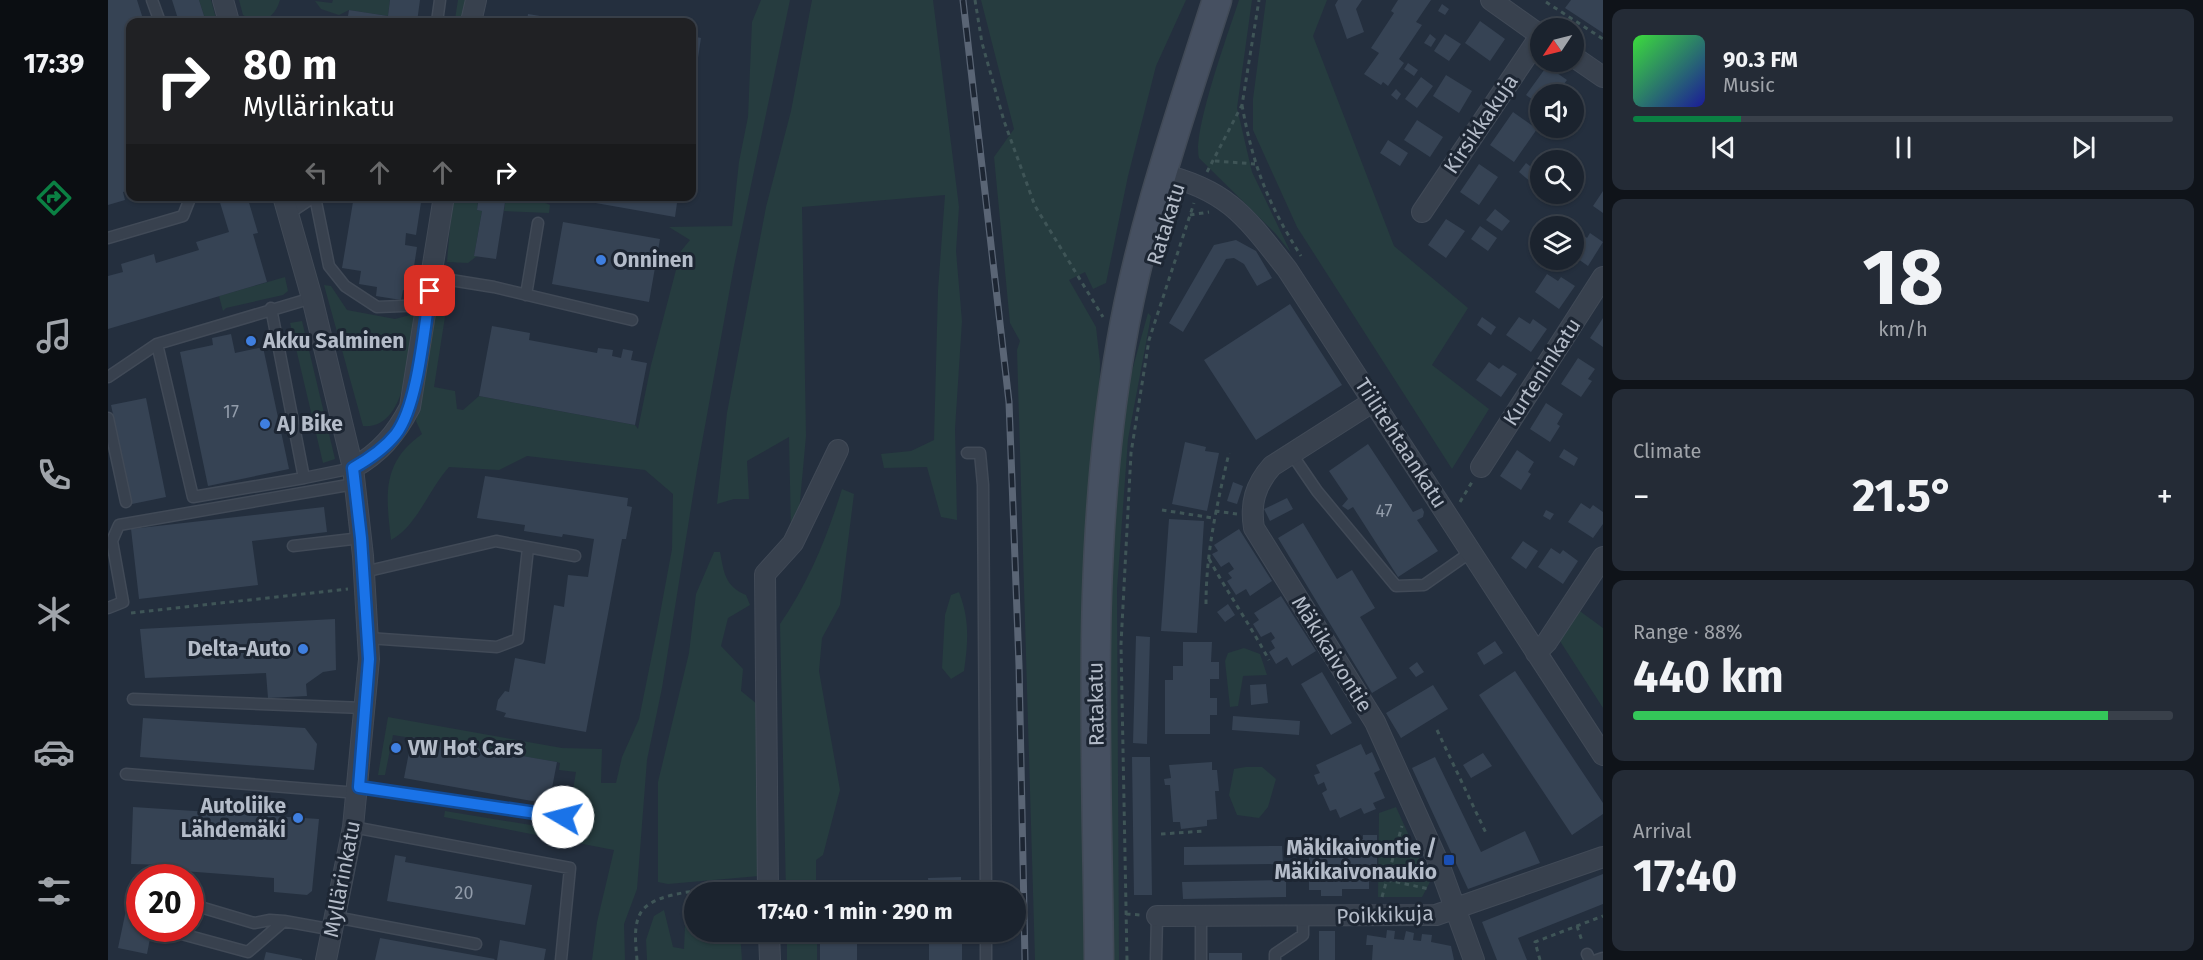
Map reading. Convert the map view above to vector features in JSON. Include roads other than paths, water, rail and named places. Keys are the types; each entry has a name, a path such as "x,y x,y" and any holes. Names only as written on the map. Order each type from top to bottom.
{"main road":[{"name":"Ratakatu","path":"1100,960 1095,646 1106,448 1121,343 1180,179 1218,0"},
{"name":"Ratakatu","path":"1106,448 1163,227 1180,179 1231,0"}],"street":[{"path":"222,0 228,18"},
{"path":"472,18 476,0"},
{"path":"1491,0 1530,28"},
{"name":"Kirsikkakuja","path":"1422,212 1530,50"},
{"path":"1584,64 1603,76"},
{"name":"Tiilitehtaankatu","path":"1180,179 1222,197 1253,225 1287,269 1448,513 1603,755"},
{"path":"354,476 396,433 410,407 443,201"},
{"name":"Myllärinkatu","path":"286,206 312,298 354,476 368,638 369,659 358,790 353,827 326,960"},
{"name":"Kurteninkatu","path":"1481,467 1603,277"},
{"name":"Mäkikaivontie","path":"1374,401 1272,466 1263,477 1253,498 1254,528 1374,722 1439,864 1474,960"},
{"path":"767,882 765,574 793,543 838,450"},
{"path":"1536,653 1547,642 1603,557"},
{"name":"Poikkikuja","path":"1157,916 1436,915 1603,857"},
{"path":"769,942 770,960"}],"lane":[{"path":"152,0 159,18"},
{"path":"438,18 440,0"},
{"path":"108,238 183,216 189,201"},
{"path":"286,206 302,201"},
{"path":"316,201 329,266 345,286 377,307 428,305"},
{"path":"526,295 538,223"},
{"path":"432,277 526,295 632,320"},
{"path":"108,377 157,344 230,324 271,308 312,298"},
{"path":"271,308 304,478"},
{"path":"157,344 193,497 304,478 354,476"},
{"path":"108,418 126,502"},
{"path":"967,453 980,453 983,485 986,882"},
{"path":"1291,453 1317,491 1396,586 1424,585 1471,552"},
{"path":"108,608 123,602 112,541 119,525 354,476"},
{"path":"293,546 361,538"},
{"path":"364,579 496,541 575,556"},
{"path":"368,638 497,647 518,639 528,548"},
{"path":"133,699 364,708"},
{"path":"126,774 358,790 563,817"},
{"path":"353,827 570,867 561,960"},
{"path":"204,908 254,923 270,920 334,924 476,944"},
{"path":"1156,960 1157,916"},
{"path":"1201,917 1201,960"},
{"path":"1275,960 1275,954 1303,935 1304,917"},
{"path":"204,940 248,952 284,921"},
{"path":"986,942 986,960"},
{"path":"1591,958 1603,958"}],"railway":[{"path":"963,0 1009,402 1019,665 1025,960"}],"place":[{"name":"Onninen","path":"601,260"},
{"name":"Akku Salminen","path":"251,341"},
{"name":"AJ Bike","path":"265,424"},
{"name":"Delta-Auto","path":"303,649"},
{"name":"VW Hot Cars","path":"396,748"},
{"name":"Autoliike Lähdemäki","path":"298,818"},
{"name":"Mäkikaivontie / Mäkikaivonaukio","path":"1449,860"}]}
